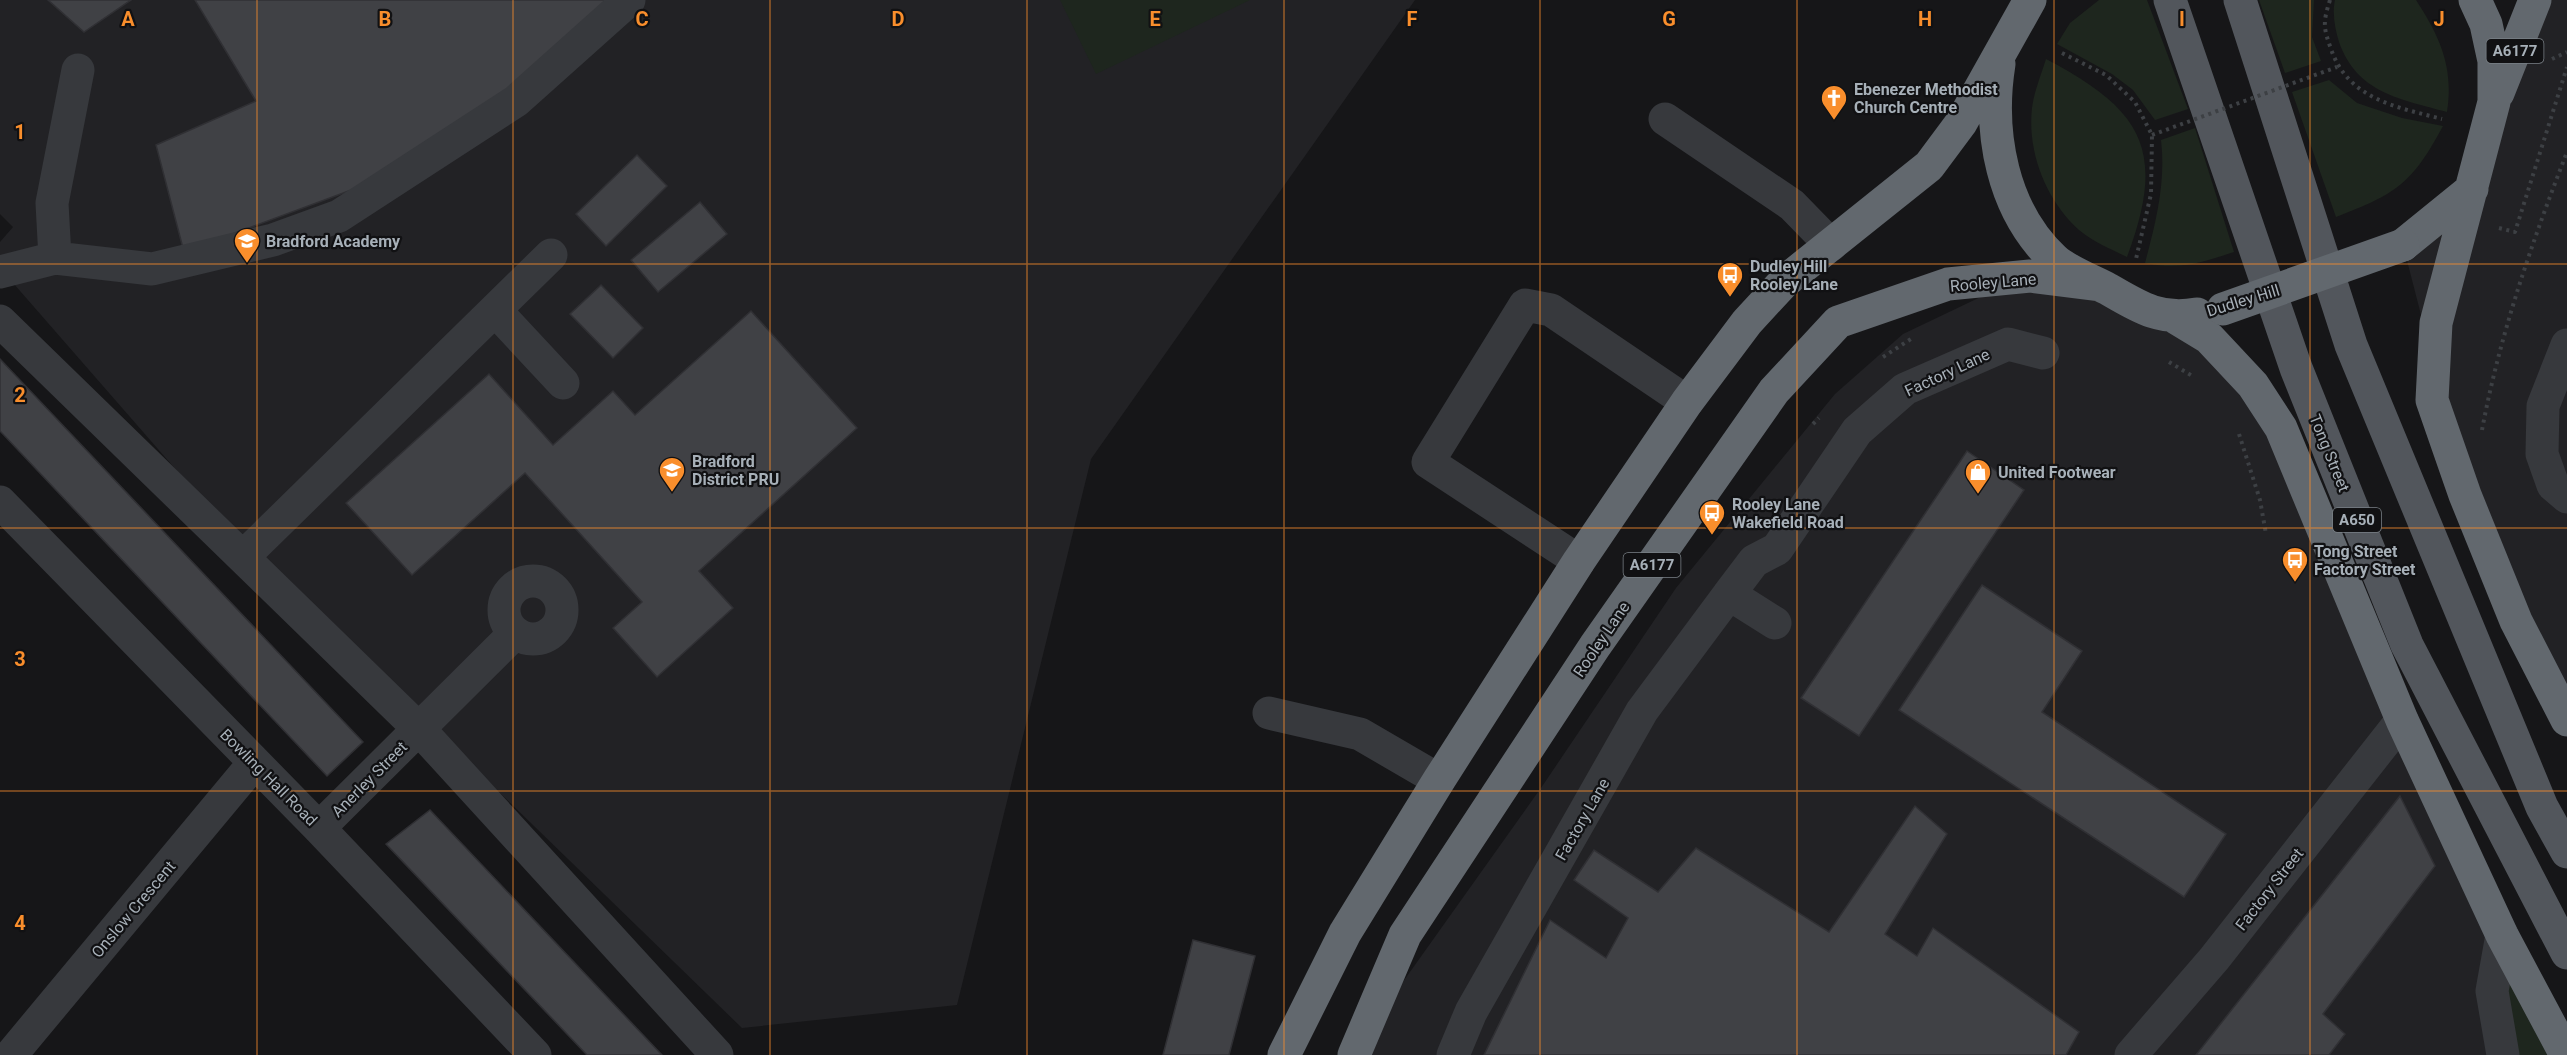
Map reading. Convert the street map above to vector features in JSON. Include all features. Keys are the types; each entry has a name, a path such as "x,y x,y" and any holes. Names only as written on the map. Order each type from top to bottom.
{"highway":[{"name":"Dudley Hill","path":"2030,0 2001,51 1995,87 1996,125 2001,162 2010,193 2027,225 2056,261 2142,309 2176,318 2223,309 2403,245 2472,189"},
{"path":"2475,0 2486,24 2494,61 2494,102 2436,323 2433,400 2465,495 2516,621 2566,715"},
{"name":"A6177","path":"2494,102 2535,0"},
{"path":"1284,1055 1345,933 1439,780 1579,561 1687,402 1747,322 1784,282 1929,166 1961,123 2001,51"},
{"name":"Rooley Lane","path":"1354,1055 1405,935 1589,656 1774,390 1838,322 1948,284 2030,276 2100,285"},
{"path":"2176,318 2209,338 2253,386 2281,428 2402,720 2502,935 2566,1055"}],"main road":[{"name":"Tong Street","path":"2170,0 2296,368 2407,645 2567,953"},
{"path":"2240,0 2351,345 2542,807 2567,852"}],"street":[{"path":"0,272 55,258 152,269 273,240 339,216 516,101 629,0"},
{"path":"55,258 52,203 78,70"},
{"path":"1665,119 1792,205 1831,245"},
{"path":"243,557 551,255"},
{"path":"1579,561 1428,462 1525,305 1551,310 1687,402"},
{"path":"495,310 563,383"},
{"path":"0,321 419,729 717,1055"},
{"name":"Factory Lane","path":"1453,1055 1471,1012 1642,711 1754,561 1777,549 1857,431 1905,389 2008,344 2043,353"},
{"path":"2567,345 2543,406 2542,454 2553,485 2567,497"},
{"name":"Bowling Hall Road","path":"0,502 319,828 535,1055"},
{"path":"1729,594 1775,622"},
{"name":"Anerley Street","path":"319,828 515,633"},
{"path":"1269,713 1360,734 1439,780"},
{"name":"Factory Street","path":"2131,1055 2214,959 2402,720"},
{"name":"Onslow Crescent","path":"11,1055 254,763"},
{"path":"2502,935 2492,991 2503,1055"}],"path":[{"path":"2330,0 2323,24 2337,67 2357,88 2379,100 2442,119"},
{"path":"2549,62 2553,57 2567,52"},
{"path":"2062,53 2106,75 2134,102 2152,135 2151,194 2136,259"},
{"path":"2152,135 2337,67"},
{"path":"2498,228 2515,232 2567,67"},
{"path":"2169,362 2197,379"},
{"path":"2235,428 2260,500 2266,534"}],"shaded area":[{"name":"Bradford District PRU","path":"0,0 1415,0 1091,459 957,1005 742,1028 226,527 0,268 0,242 13,227 0,214"},
{"path":"1060,0 1250,0 1096,74"},
{"path":"2099,0 2147,0 2188,109 2155,120 2133,90 2112,74 2057,44 2070,23"},
{"path":"2259,0 2314,0 2312,37 2321,61 2285,73"},
{"path":"2335,0 2416,0 2432,27 2447,67 2449,96 2447,112 2397,98 2369,83 2357,73 2339,42 2334,21"},
{"path":"2535,0 2567,0 2567,712 2564,714 2435,369 2403,245 2472,189"},
{"path":"2046,59 2105,96 2125,116 2138,137 2145,161 2145,188 2139,220 2127,257 2096,242 2079,230 2057,204 2041,174 2031,125 2034,96"},
{"path":"2329,80 2357,103 2402,118 2443,126 2422,161 2400,185 2374,201 2336,217 2292,92"},
{"path":"2195,128 2234,252 2190,264 2169,266 2145,263 2161,187 2161,140"},
{"path":"2056,261 2142,309 2253,385 2502,935 2503,1055 1369,1055 1395,993 1543,785 1676,588 1835,394 1903,334"},
{"path":"2502,935 2566,1055 2503,1055"}],"building":[{"path":"48,0 131,0 84,32"},
{"path":"195,0 615,0 537,73 400,172 184,252 156,145 256,101"},
{"path":"637,155 667,186 606,246 576,214"},
{"path":"700,202 727,234 658,292 631,260"},
{"path":"601,285 643,328 613,358 570,314"},
{"path":"751,311 857,428 699,571 733,608 657,677 613,628 642,602 525,473 412,575 346,503 489,374 553,445 613,391 635,415"},
{"path":"0,359 363,742 327,776 0,431"},
{"path":"1967,451 2024,490 1859,736 1801,698"},
{"path":"1982,585 2082,651 2042,712 2226,834 2184,897 1899,710"},
{"path":"2400,796 2435,866 2323,1014 2345,1034 2329,1055 2196,1055"},
{"path":"1915,806 1947,834 1885,934 1917,956 1933,928 2079,1032 2066,1055 1484,1055 1550,920 1606,958 1628,918 1574,880 1594,850 1658,892 1696,848 1829,932"},
{"path":"430,810 662,1055 587,1055 386,844"},
{"path":"1193,940 1255,956 1229,1055 1163,1055"}],"place":[{"name":"Ebenezer Methodist Church Centre","path":"1834,121"},
{"name":"Bradford Academy","path":"247,264"},
{"name":"Dudley Hill Rooley Lane","path":"1730,298"},
{"name":"Bradford District PRU","path":"672,493"},
{"name":"United Footwear","path":"1978,495"},
{"name":"Rooley Lane Wakefield Road","path":"1712,536"},
{"name":"Tong Street Factory Street","path":"2295,583"}]}
